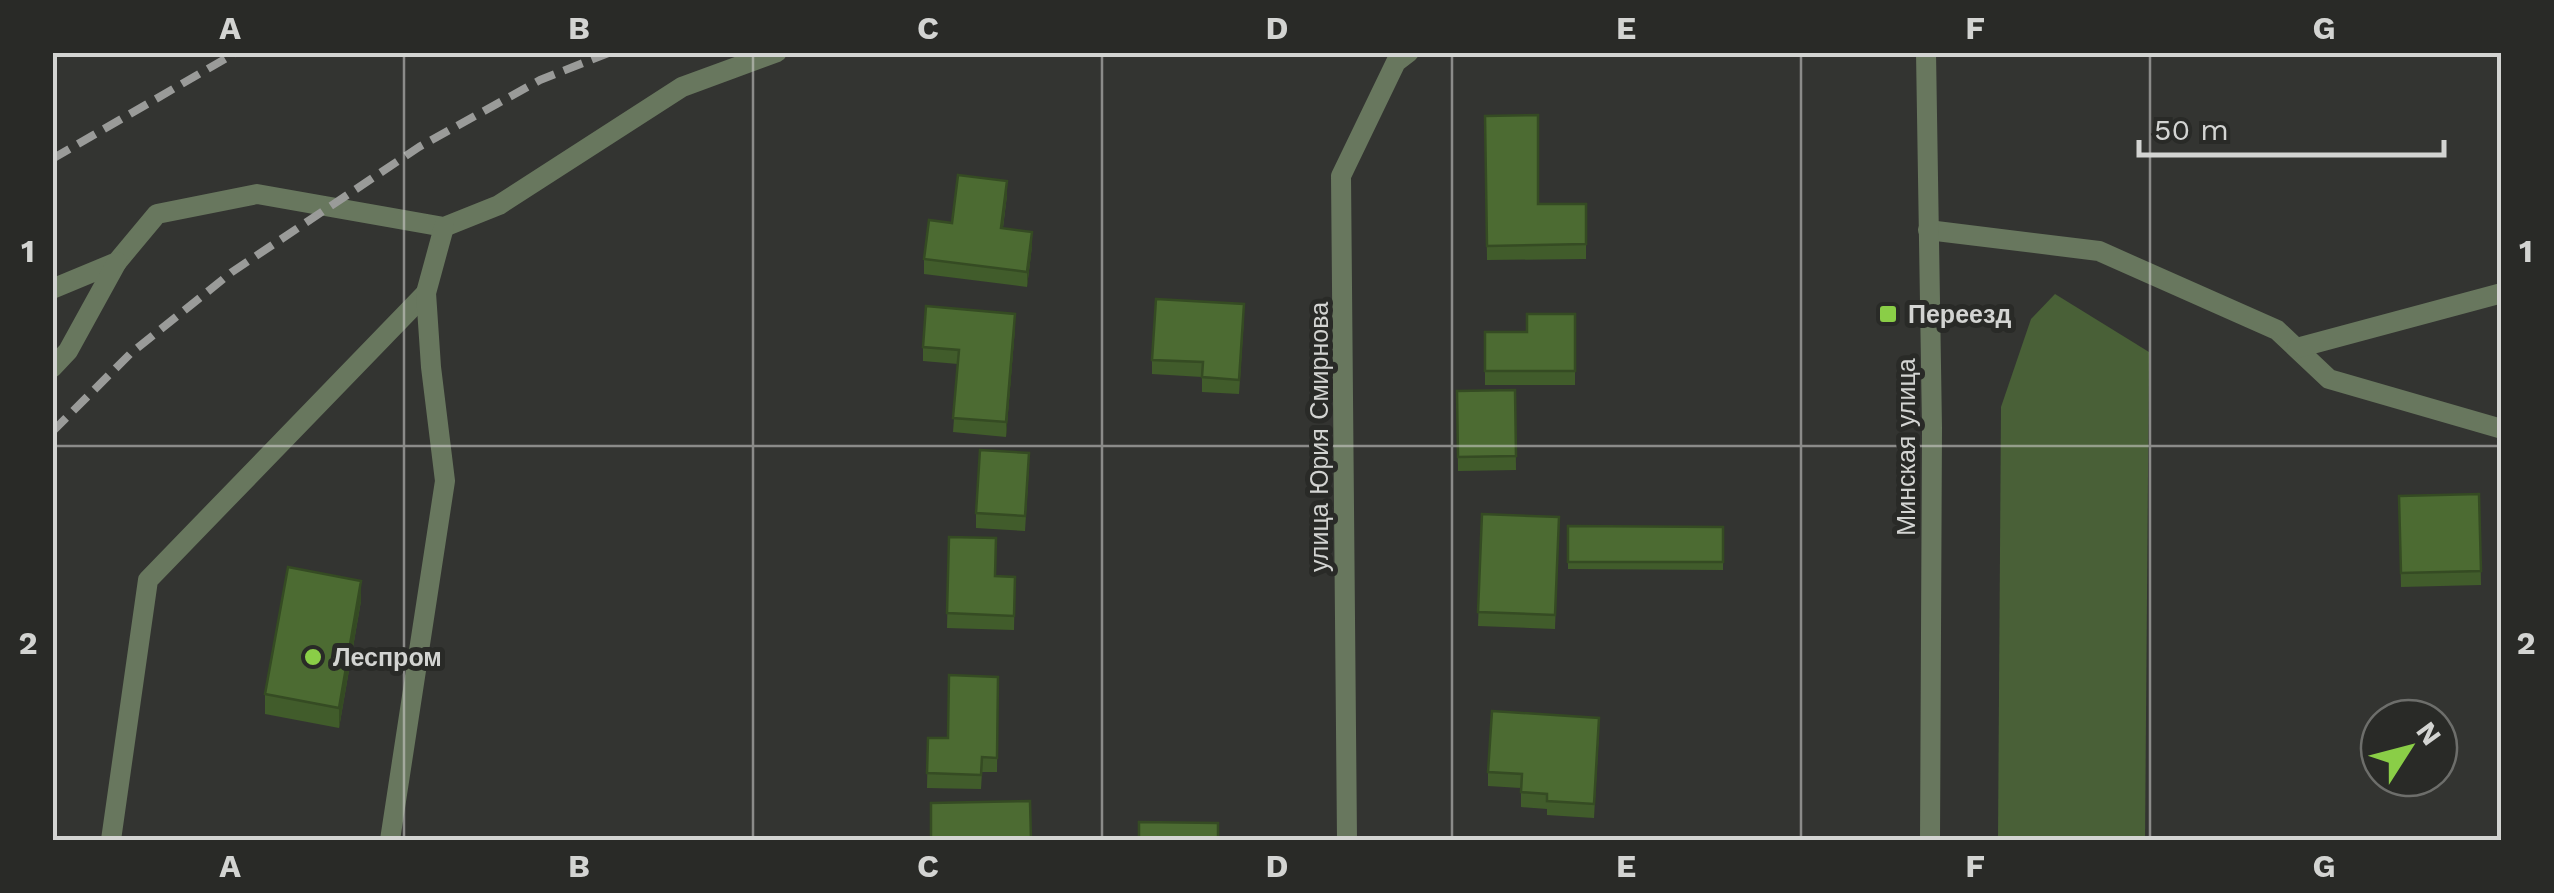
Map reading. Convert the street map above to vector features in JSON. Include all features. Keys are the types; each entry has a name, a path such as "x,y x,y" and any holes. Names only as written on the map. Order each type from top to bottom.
{"street":[{"path":"52,368 68,351 117,262 157,214 257,194 444,228 499,205 682,88 777,52"},
{"name":"улица Юрия Смирнова","path":"1347,840 1342,176 1396,62 1409,52"},
{"name":"Минская улица","path":"1926,52 1932,428 1930,840"},
{"path":"390,840 445,481 426,293 444,228"},
{"path":"1928,230 2099,252 2277,330 2330,380 2502,429"},
{"path":"52,289 117,262"},
{"path":"111,840 148,580 426,293"},
{"path":"2296,348 2502,293"}],"green space":[{"path":"2055,294 2149,352 2145,840 1998,840 2001,407 2031,319"}],"building":[{"path":"1538,115 1538,204 1586,204 1586,244 1487,246 1485,116"},
{"path":"958,175 1007,181 1001,228 1032,232 1027,272 924,259 929,220 952,223"},
{"path":"1156,299 1244,304 1239,380 1202,377 1203,362 1152,360"},
{"path":"926,306 1015,314 1006,422 953,418 959,350 923,347"},
{"path":"1527,314 1575,314 1575,371 1485,371 1485,332 1527,332"},
{"path":"1515,390 1516,456 1458,457 1457,391"},
{"path":"980,450 1029,453 1025,516 976,513"},
{"path":"2479,494 2481,571 2401,573 2399,496"},
{"path":"1482,514 1559,517 1555,615 1478,612"},
{"path":"1568,526 1723,527 1723,562 1568,562"},
{"path":"949,537 996,538 995,576 1015,577 1014,616 947,613"},
{"name":"Леспром","path":"288,567 361,581 339,708 265,694"},
{"path":"949,675 998,677 997,758 982,757 981,775 927,773 928,738 948,738"},
{"path":"1492,711 1599,718 1594,804 1547,801 1547,794 1521,792 1522,774 1488,772"},
{"path":"1030,801 1031,840 931,840 931,803"},
{"path":"1139,822 1218,823 1218,840 1139,840"}],"railway":[{"path":"52,159 237,52"},
{"path":"52,432 131,353 232,272 419,147 540,80 611,52"}],"place":[{"name":"Переезд","path":"1888,314"},
{"name":"Леспром","path":"313,657"}]}
